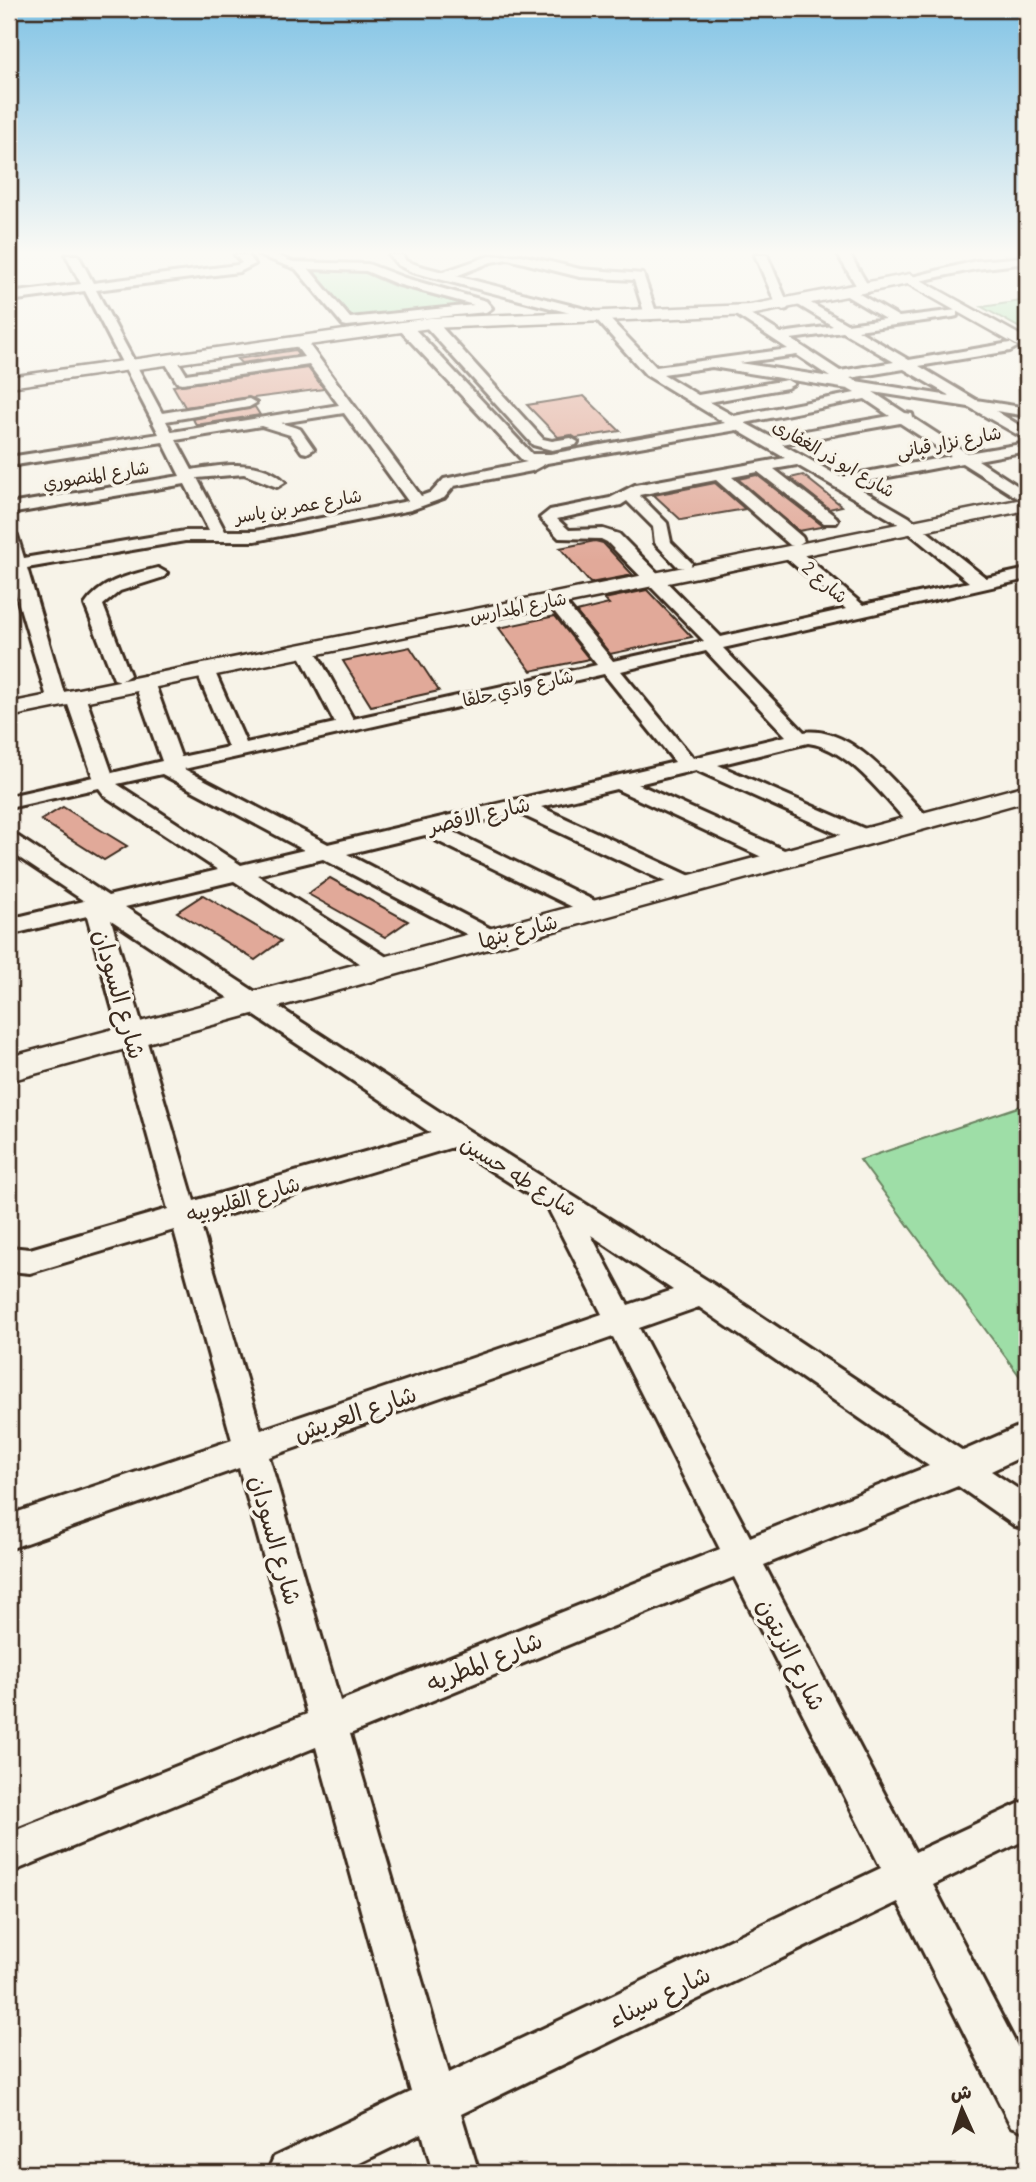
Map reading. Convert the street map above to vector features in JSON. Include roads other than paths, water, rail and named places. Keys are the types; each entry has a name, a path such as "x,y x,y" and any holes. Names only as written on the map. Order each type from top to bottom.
{"main road":[{"path":"9,382 187,357"},
{"name":"شارع المدارس","path":"9,710 121,675 651,575 1026,499"},
{"name":"شارع المدارس","path":"9,698 62,695 144,682 554,600 651,575 684,563 793,546"},
{"name":"شارع بنها","path":"9,1069 1027,793"}],"street":[{"path":"126,357 219,536"},
{"path":"210,357 220,373"},
{"path":"311,357 418,503"},
{"path":"432,357 523,455 542,460 730,420"},
{"path":"462,357 544,445 730,420 866,396"},
{"name":"شارع ابو ذر الغفارى","path":"637,357 651,372 694,400 907,523 983,584"},
{"path":"651,372 755,357"},
{"path":"807,357 1026,499"},
{"path":"894,357 1027,436"},
{"path":"694,400 950,357"},
{"path":"170,359 182,379 313,360"},
{"path":"710,363 1027,412"},
{"path":"278,365 289,380"},
{"path":"768,442 1027,394"},
{"path":"157,418 249,404"},
{"path":"9,462 348,408"},
{"path":"261,422 291,429 307,449"},
{"name":"شارع نزار قبانى","path":"837,482 1027,447"},
{"name":"شارع عمر بن ياسر","path":"13,565 185,536 255,536 418,503 438,495 449,482 533,466 542,460"},
{"path":"799,460 628,493 615,502 556,513 548,520 565,535 610,536 651,575 800,738"},
{"path":"761,467 830,520"},
{"name":"شارع المنصوري","path":"9,509 243,468 260,472 276,482"},
{"name":"شارع 2","path":"720,474 763,512 793,546 860,612"},
{"path":"628,493 661,526 663,543 684,563"},
{"path":"763,512 808,503"},
{"path":"9,535 13,565 62,695 105,781 116,795 384,967"},
{"path":"121,675 94,605 99,596 110,589 158,573"},
{"name":"شارع وادي حلفا","path":"9,802 1027,574"},
{"path":"554,600 693,764 864,837"},
{"path":"306,650 347,727"},
{"path":"205,670 240,751"},
{"path":"144,682 170,766 322,852 489,939"},
{"name":"شارع الاقصر","path":"9,927 800,738 826,739 842,745 920,822"},
{"path":"617,782 785,859"},
{"path":"519,805 689,884"},
{"path":"426,827 595,910"},
{"name":"شارع طه حسين","path":"9,841 100,905 702,1293 1027,1514"},
{"name":"شارع السودان","path":"100,905 132,1035 456,2173"},
{"name":"شارع القليوبيه","path":"16,1266 456,1136"},
{"name":"شارع الزيتون","path":"556,1198 1027,2110"},
{"name":"شارع العريش","path":"9,1532 702,1293"},
{"name":"شارع المطريه","path":"9,1853 960,1469 1027,1438"},
{"name":"شارع سيناء","path":"290,2173 1027,1819"}]}
